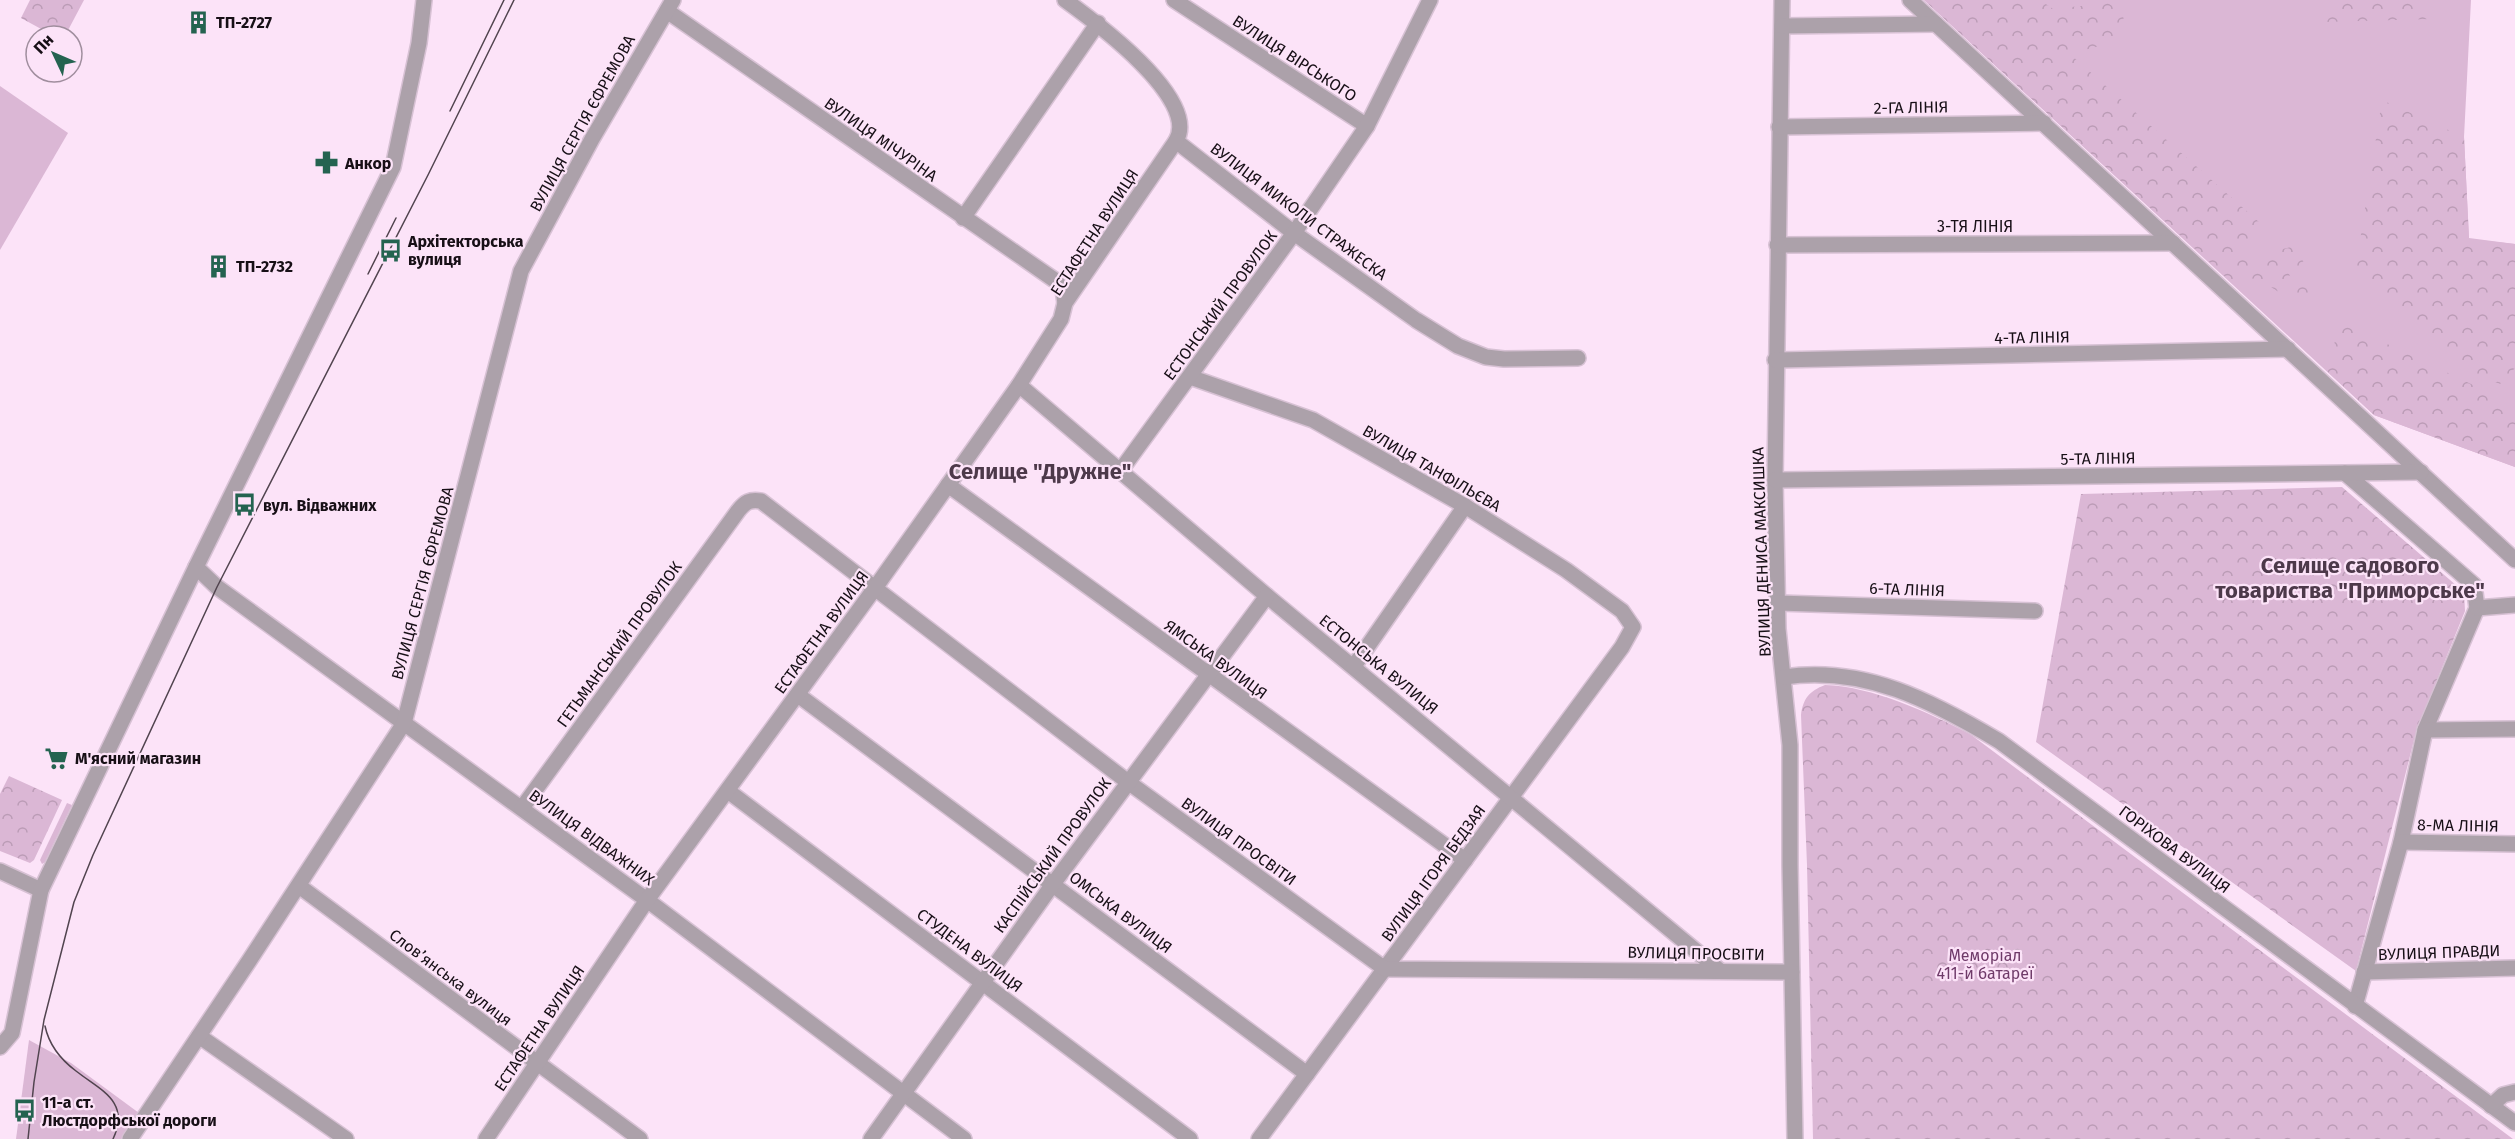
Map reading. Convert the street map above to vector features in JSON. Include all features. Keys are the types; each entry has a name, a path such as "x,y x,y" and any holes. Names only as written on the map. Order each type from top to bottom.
{"street":[{"path":"0,1047 12,1033 41,890 196,567 383,192 393,167 401,135 419,43 424,0"},
{"path":"1065,0 1098,23 1139,62 1174,102 1180,125 1176,141"},
{"name":"ВУЛИЦЯ ВІРСЬКОГО","path":"1174,0 1367,126"},
{"name":"ЕСТОНСЬКИЙ ПРОВУЛОК","path":"1121,470 1294,233 1367,126 1430,0"},
{"name":"ВУЛИЦЯ ДЕНИСА МАКСИШКА","path":"1782,0 1775,480 1778,629 1790,745 1795,1139"},
{"path":"1910,0 2515,560"},
{"name":"ВУЛИЦЯ МІЧУРІНА","path":"670,5 963,218 1056,281 1063,290 1065,303"},
{"name":"ВУЛИЦЯ СЕРГІЯ ЄФРЕМОВА","path":"130,1139 299,886 404,723 521,271 592,139 670,5"},
{"path":"963,218 1098,23"},
{"path":"1782,26 1936,24"},
{"name":"2-ГА ЛІНІЯ","path":"1779,127 2044,123"},
{"name":"ВУЛИЦЯ МИКОЛИ СТРАЖЕСКА","path":"1176,141 1294,233 1416,320 1473,353 1504,359 1578,358"},
{"name":"ЕСТАФЕТНА ВУЛИЦЯ","path":"486,1139 647,900 875,588 1018,384 1062,319 1065,303 1176,141"},
{"name":"3-ТЯ ЛІНІЯ","path":"1777,245 2173,243"},
{"name":"4-ТА ЛІНІЯ","path":"1775,360 2288,349"},
{"name":"ВУЛИЦЯ ТАНФІЛЬЄВА","path":"1190,377 1313,420 1465,506 1566,570 1622,611 1633,627"},
{"name":"ЕСТОНСЬКА ВУЛИЦЯ","path":"1018,384 1267,596 1719,970"},
{"name":"5-ТА ЛІНІЯ","path":"1775,480 2421,472"},
{"path":"2345,473 2474,585 2477,608 2425,730 2401,842 2355,1005"},
{"name":"ЯМСЬКА ВУЛИЦЯ","path":"948,485 1207,675 1466,860"},
{"name":"ВУЛИЦЯ ПРОСВІТИ","path":"747,502 761,501 1128,782 1385,969 1792,972"},
{"name":"ГЕТЬМАНСЬКИЙ ПРОВУЛОК","path":"522,808 747,502"},
{"path":"1354,666 1465,506"},
{"name":"ВУЛИЦЯ ВІДВАЖНИХ","path":"196,567 217,587 647,900 964,1139"},
{"name":"КАСПІЙСЬКИЙ ПРОВУЛОК","path":"871,1139 1053,884 1267,596"},
{"name":"6-ТА ЛІНІЯ","path":"1778,603 2035,611"},
{"path":"2477,608 2515,605"},
{"name":"ВУЛИЦЯ ІГОРЯ БЕДЗАЯ","path":"1259,1139 1622,647 1633,627"},
{"name":"ГОРІХОВА ВУЛИЦЯ","path":"1784,677 1808,673 1850,676 1900,691 1960,717 1999,741 2515,1123"},
{"name":"ОМСЬКА ВУЛИЦЯ","path":"798,694 1307,1074"},
{"path":"2425,730 2515,729"},
{"name":"СТУДЕНА ВУЛИЦЯ","path":"728,791 1190,1139"},
{"name":"8-МА ЛІНІЯ","path":"2401,842 2515,844"},
{"path":"0,871 41,890"},
{"name":"Словʼянська вулиця","path":"299,886 640,1139"},
{"name":"ВУЛИЦЯ ПРАВДИ","path":"2364,972 2515,968"},
{"path":"199,1036 346,1139"},
{"path":"2491,1106 2503,1095 2515,1092"}],"green space":[{"path":"30,0 84,0 71,24 32,24 21,18"},
{"path":"1924,0 2471,0 2464,137 2469,238 2515,244 2515,467 2374,415"},
{"path":"1924,0 2040,0 2053,9 2108,3 2123,12 2125,39 2070,54 2260,223 2247,251 2258,255 2295,246 2305,265 2288,271 2291,279 2322,289 2299,305 2257,278 2231,282"},
{"path":"2323,0 2432,0 2432,19 2324,22"},
{"path":"0,86 68,133 0,250"},
{"path":"2382,100 2464,137 2469,239 2515,244 2515,368 2500,384 2471,372 2356,266"},
{"path":"2341,322 2515,405 2515,467 2374,415 2326,370"},
{"path":"2342,487 2464,592 2465,611 2416,732 2356,971 2036,742 2081,494"},
{"name":"Меморіал 411-й батареї","path":"1825,685 1881,695 1970,734 2513,1139 1813,1139 1801,715 1803,704 1808,696"},
{"path":"9,776 62,800 34,860 30,863 0,851 0,794"},
{"path":"67,803 72,805 42,864 40,860"},
{"path":"29,1040 71,1063 139,1113 121,1139 16,1139"}],"tram line":[{"path":"450,111 504,0"},
{"path":"28,1139 44,1020 74,902 93,855 217,587 428,175 514,0"},
{"path":"368,274 396,218"},
{"path":"45,1026 49,1039 60,1056 103,1091 116,1106 118,1126 113,1139"}],"place":[{"name":"ТП-2727","path":"198,22"},
{"name":"Анкор","path":"327,163"},
{"name":"Архітекторська вулиця","path":"390,250"},
{"name":"ТП-2732","path":"218,266"},
{"name":"вул. Відважних","path":"245,505"},
{"name":"М'ясний магазин","path":"57,758"},
{"name":"11-а ст. Люстдорфської дороги","path":"24,1111"}],"district":[{"name":"Селище \"Дружне\"","path":"1040,471"},
{"name":"Селище садового товариства \"Приморське\"","path":"2350,578"}]}
